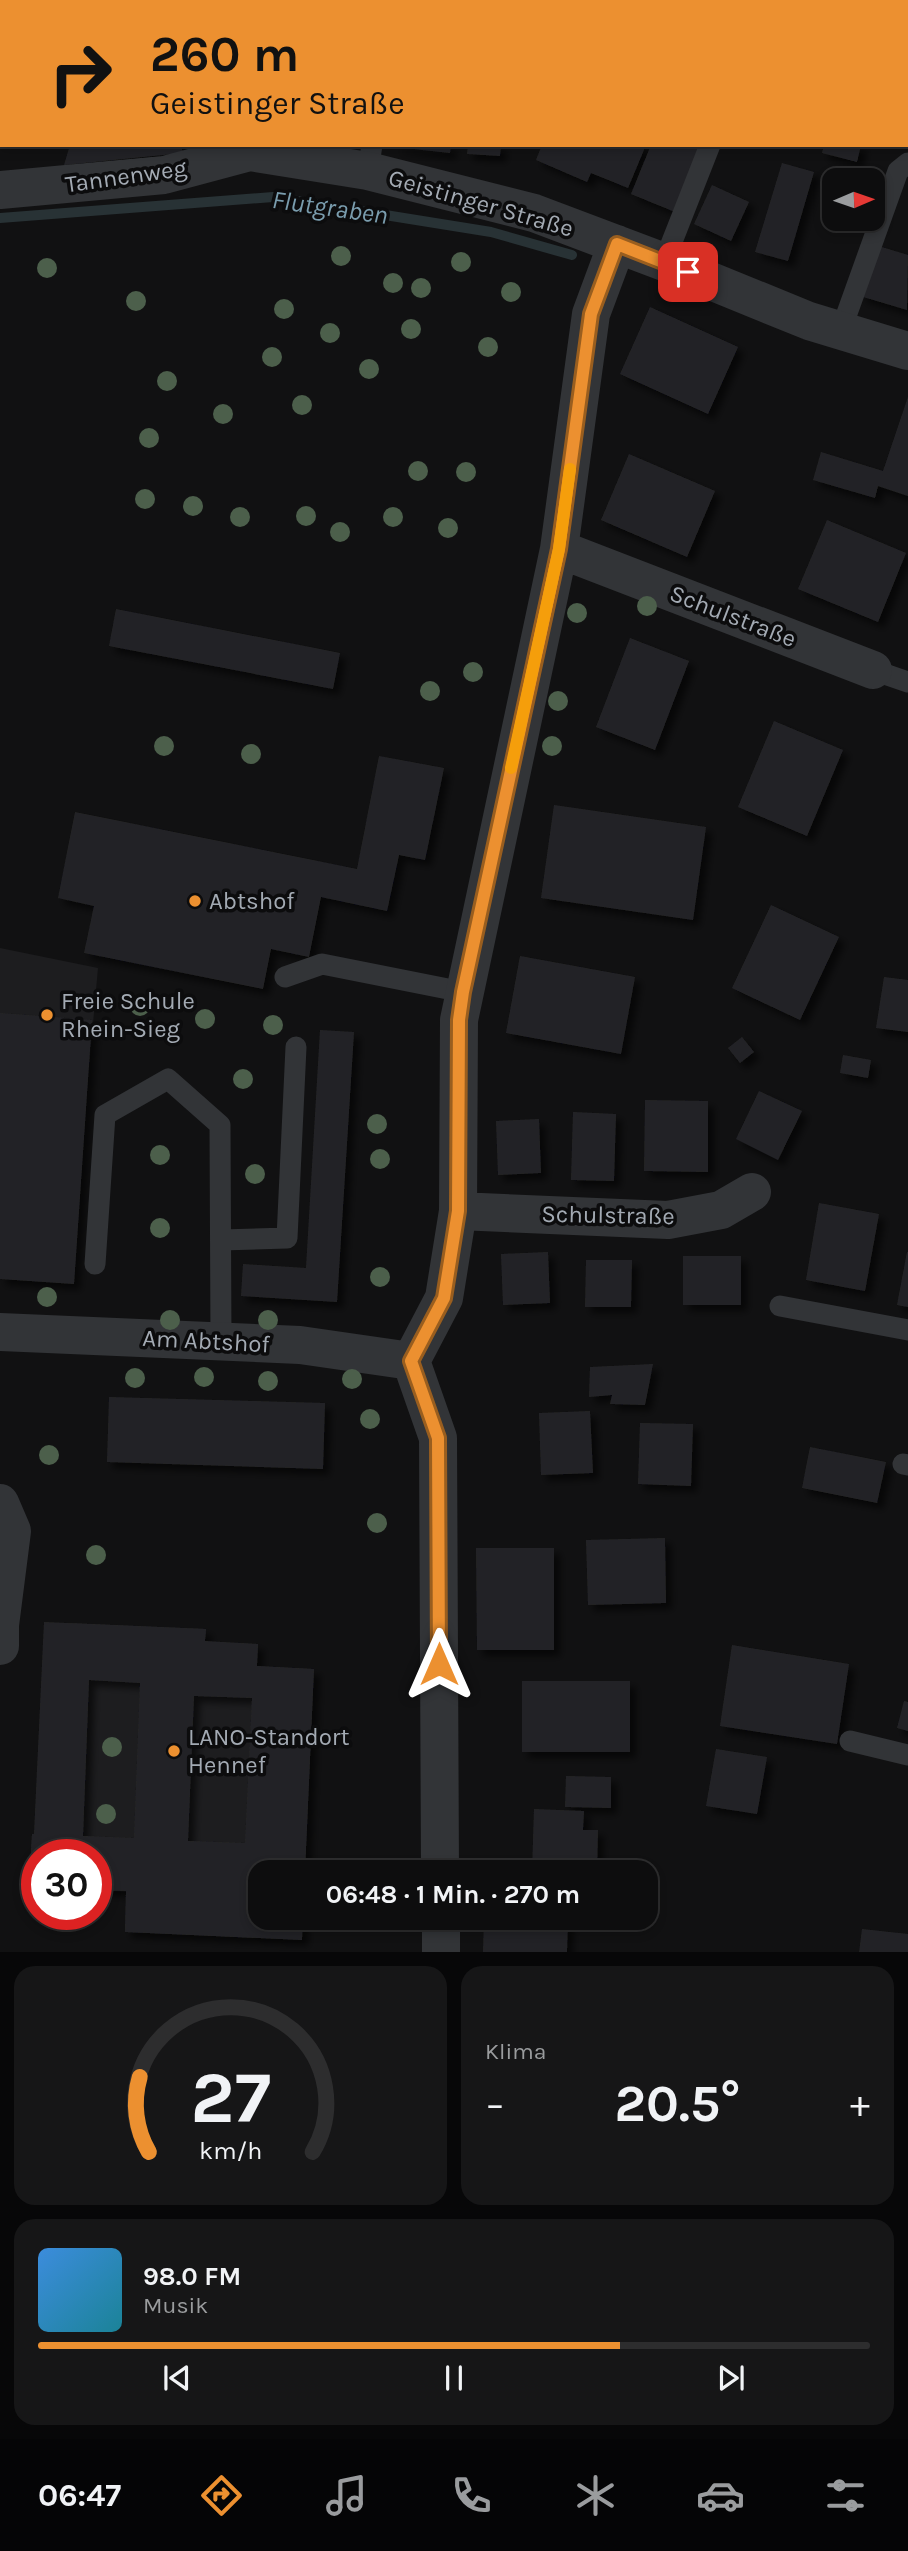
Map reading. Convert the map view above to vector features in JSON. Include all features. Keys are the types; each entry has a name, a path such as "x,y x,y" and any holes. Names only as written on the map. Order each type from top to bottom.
{"street":[{"name":"Geistinger Straße","path":"244,148 370,158 534,213 809,321 908,351"},
{"name":"Tannenweg","path":"0,190 164,176 244,148"},
{"path":"440,1860 438,1438 411,1361 444,1298 458,1211 459,1020 463,992 559,549 591,314 617,244"},
{"name":"Schulstraße","path":"559,549 873,670"},
{"name":"Schulstraße","path":"458,1211 668,1220 721,1210 752,1192"},
{"name":"Am Abtshof","path":"0,1332 300,1345 411,1361"},
{"path":"0,1503 12,1531 0,1646"},
{"path":"441,1930 441,1952"}],"lane":[{"path":"664,262 709,147"},
{"path":"841,330 898,172 908,163"},
{"name":"Schulstraße","path":"873,670 908,682"},
{"path":"285,977 322,964 463,992"},
{"path":"221,1240 287,1238 296,1047"},
{"path":"95,1264 105,1115 168,1079 220,1125 221,1342"},
{"path":"780,1306 908,1330"},
{"path":"849,1741 908,1755"}],"shaded area":[{"name":"Freie Schule Rhein-Sieg","path":"0,948 98,968 89,1068 0,1063"},
{"name":"LANO-Standort Hennef","path":"72,1623 206,1629 205,1642 258,1644 257,1666 314,1669 306,1860 248,1860 248,1930 302,1930 302,1940 125,1932 126,1892 112,1891 112,1839 32,1839"}],"building":[{"path":"69,147 182,147 183,153 64,165"},
{"path":"395,147 451,147 450,153"},
{"path":"468,147 501,147 500,156 467,154"},
{"path":"541,147 645,147 628,188 591,173 587,182 536,160"},
{"path":"650,147 701,147 675,212 631,194"},
{"path":"824,147 861,147 857,162 822,153"},
{"path":"782,163 814,172 788,261 755,252"},
{"path":"712,185 749,202 731,241 694,224"},
{"path":"875,245 908,255 907,310 860,296"},
{"path":"650,307 738,347 708,414 620,374"},
{"path":"908,397 908,496 878,486 875,498 813,480 821,452 883,471"},
{"path":"629,454 715,491 687,557 601,520"},
{"path":"827,520 906,553 878,622 798,589"},
{"path":"116,609 340,653 333,689 109,646"},
{"path":"630,638 689,661 655,750 596,727"},
{"path":"774,721 843,750 807,836 738,807"},
{"name":"Abtshof","path":"379,756 444,768 425,860 399,855 387,911 321,897 309,957 271,949 263,989 84,953 94,906 58,898 75,812 357,869"},
{"path":"554,805 706,827 693,920 541,898"},
{"path":"771,905 839,937 800,1020 732,988"},
{"path":"520,956 635,977 621,1054 506,1033"},
{"path":"884,977 908,980 908,1032 876,1028"},
{"path":"0,1013 92,1020 74,1284 0,1279"},
{"path":"320,1030 354,1032 337,1302 241,1296 243,1264 306,1268"},
{"path":"742,1037 754,1052 740,1063 728,1048"},
{"path":"843,1055 871,1060 868,1078 840,1073"},
{"path":"759,1091 802,1111 778,1160 736,1139"},
{"path":"645,1100 708,1101 708,1172 644,1171"},
{"path":"573,1112 616,1114 614,1181 571,1180"},
{"path":"539,1119 541,1173 498,1175 496,1121"},
{"path":"819,1203 879,1214 865,1291 806,1280"},
{"path":"548,1252 550,1303 503,1305 501,1254"},
{"path":"908,1252 908,1307 897,1305"},
{"path":"683,1256 741,1256 741,1305 683,1305"},
{"path":"586,1260 632,1260 631,1307 585,1307"},
{"path":"653,1364 645,1405 610,1404 612,1395 589,1397 590,1367"},
{"path":"109,1397 325,1403 323,1469 107,1462"},
{"path":"590,1411 593,1473 541,1475 539,1413"},
{"path":"640,1423 693,1424 691,1486 638,1484"},
{"path":"810,1447 886,1462 877,1503 802,1488"},
{"path":"665,1538 666,1603 588,1605 586,1540"},
{"path":"476,1548 554,1548 554,1650 477,1650"},
{"name":"LANO-Standort Hennef","path":"44,1622 206,1629 205,1641 258,1644 257,1666 314,1669 306,1860 248,1860 248,1930 302,1930 302,1940 125,1932 126,1891 112,1891 112,1839 32,1839","holes":["89,1680 140,1683 134,1838 83,1836","194,1696 252,1698 245,1843 188,1841"]},
{"path":"732,1645 849,1664 837,1744 720,1726"},
{"path":"522,1681 630,1681 630,1752 522,1752"},
{"path":"904,1701 908,1702 908,1731 897,1728"},
{"path":"716,1749 767,1757 757,1814 706,1806"},
{"path":"566,1776 611,1777 611,1808 565,1807"},
{"path":"534,1809 584,1811 583,1830 598,1830 597,1860 532,1860"},
{"path":"862,1929 908,1934 908,1952 859,1952"},
{"path":"484,1930 568,1930 567,1952 483,1952"}],"waterway":[{"name":"Flutgraben","path":"0,218 273,197 491,232 572,255"}],"slow traffic":[{"path":"511,768 559,549 570,469"}],"place":[{"name":"Abtshof","path":"195,901"},
{"name":"Freie Schule Rhein-Sieg","path":"47,1015"},
{"name":"LANO-Standort Hennef","path":"174,1751"}],"route":[{"path":"439,1664 438,1438 411,1361 444,1298 458,1211 459,1020 463,992 559,549 591,314 617,244 688,272"}]}
